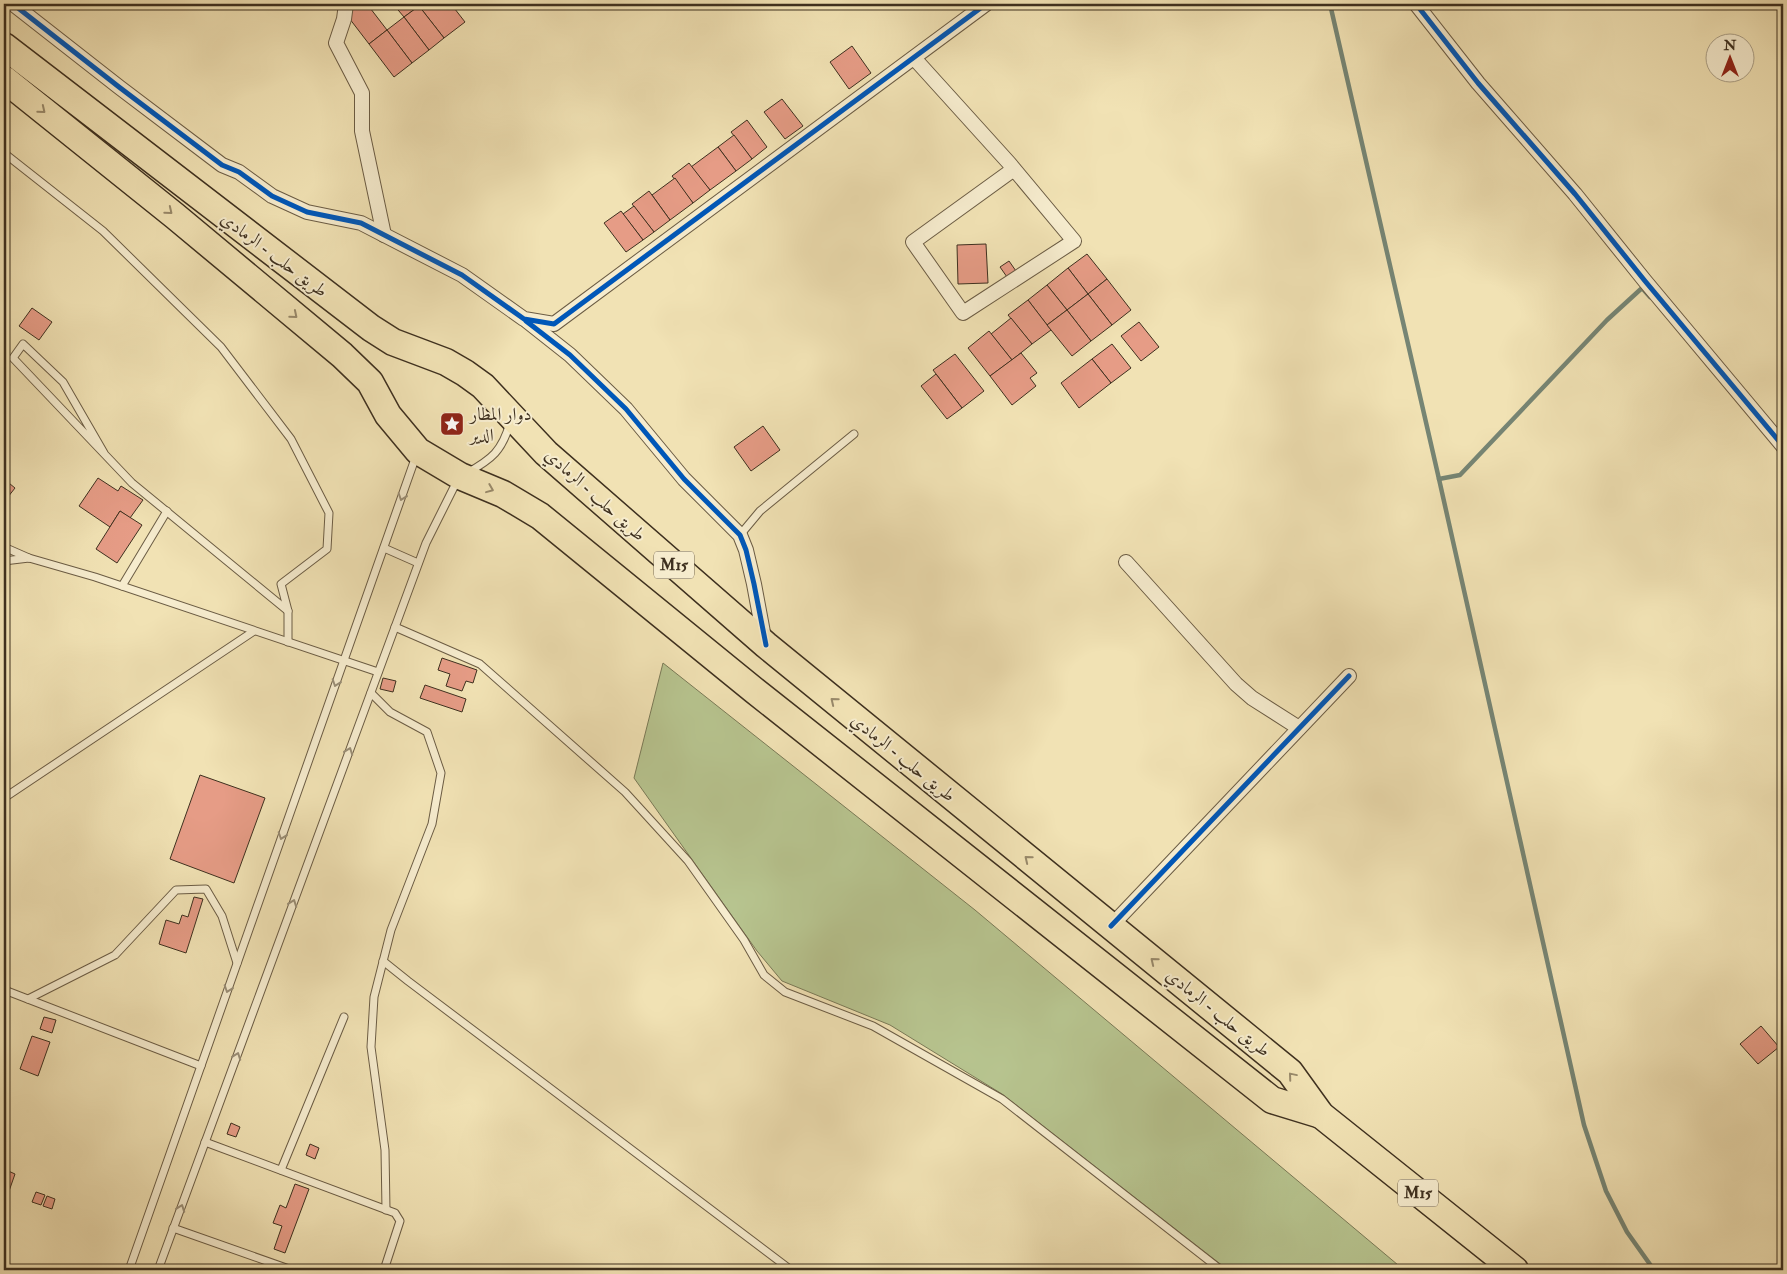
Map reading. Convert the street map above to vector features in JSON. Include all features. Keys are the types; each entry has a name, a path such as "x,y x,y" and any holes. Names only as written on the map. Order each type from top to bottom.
{"highway":[{"name":"طريق حلب - الرمادي","path":"4,46 364,323 393,342 446,362 465,373 490,393 546,453 766,645 1290,1072 1321,1115 1515,1270"},
{"name":"طريق حلب - الرمادي","path":"4,79 175,216 342,355 370,382 388,414 418,450 460,476 503,494 540,516 763,697 1272,1100 1321,1115"}],"street":[{"path":"14,4 222,165 239,172 272,196 307,212 361,224 462,275 524,319 570,355 626,408 684,479 740,535 746,550 766,645"},
{"path":"346,4 344,20 336,43 362,93 362,131 384,235"},
{"path":"524,319 554,324 986,4"},
{"path":"1416,4 1478,83 1575,194 1783,446"},
{"path":"914,58 1014,169 1074,241 962,313 913,242 1014,169"},
{"path":"1126,562 1236,684 1252,698 1300,728"},
{"path":"1111,926 1349,676"}],"lane":[{"path":"4,153 103,231 221,347 291,439 329,513 327,549 281,584 288,611 288,642"},
{"path":"104,453 63,382 23,344 13,358 132,483 288,611"},
{"path":"158,1270 426,543 460,476 481,465 496,453 506,439 512,416"},
{"path":"740,535 760,511 854,434"},
{"path":"129,1270 418,450"},
{"path":"122,586 167,511"},
{"path":"4,547 29,558 122,586 378,672"},
{"path":"384,548 418,563"},
{"path":"4,561 29,558"},
{"path":"395,627 480,664 625,792 688,861 744,940 764,974 785,992 872,1026 1002,1099 1221,1270"},
{"path":"4,798 254,631"},
{"path":"371,692 390,712 427,732 441,773 432,824 391,930 374,997 371,1047 385,1150 386,1210"},
{"path":"28,999 115,955 176,890 206,889 222,916 237,963"},
{"path":"383,961 791,1270"},
{"path":"4,1000 5,991 201,1066"},
{"path":"281,1170 344,1017"},
{"path":"205,1142 395,1213 400,1221 384,1270"},
{"path":"173,1228 292,1270"}],"green space":[{"path":"663,663 975,910 1404,1270 1228,1270 1002,1094 890,1025 782,981 757,951 634,778"}],"building":[{"path":"360,4 367,4 387,30 369,44 346,14"},
{"path":"393,4 418,4 419,6 404,17"},
{"path":"422,4 451,4 465,22 444,38 419,6"},
{"path":"419,6 444,38 429,50 404,17"},
{"path":"404,17 429,50 412,63 387,30"},
{"path":"387,30 412,63 394,77 369,44"},
{"path":"852,46 871,73 849,89 830,62"},
{"path":"782,99 803,126 785,139 764,112"},
{"path":"747,120 767,147 752,159 731,132"},
{"path":"734,135 752,159 736,171 718,147"},
{"path":"718,147 736,171 710,190 691,167"},
{"path":"689,163 710,190 693,203 672,176"},
{"path":"675,178 693,203 670,220 652,195"},
{"path":"649,191 670,220 654,232 632,204"},
{"path":"634,206 654,232 643,240 623,214"},
{"path":"621,211 643,240 626,252 604,223"},
{"path":"986,244 988,283 958,284 957,245"},
{"path":"1087,254 1107,279 1088,294 1068,268"},
{"path":"1009,261 1016,271 1007,277 1000,267"},
{"path":"1068,268 1088,294 1067,310 1047,285"},
{"path":"1107,279 1131,310 1112,325 1088,294"},
{"path":"1047,285 1067,310 1047,325 1028,300"},
{"path":"1088,294 1112,325 1091,341 1067,310"},
{"path":"1028,300 1051,330 1032,344 1008,315"},
{"path":"32,308 52,322 39,340 19,326"},
{"path":"1067,310 1091,341 1072,356 1047,325"},
{"path":"1011,318 1032,344 1012,360 991,334"},
{"path":"1139,322 1159,347 1141,361 1121,336"},
{"path":"989,331 1012,360 990,376 968,348"},
{"path":"1112,344 1131,368 1111,383 1092,359"},
{"path":"1021,353 1037,373 1030,378 1036,386 1012,405 990,376"},
{"path":"955,354 984,391 962,408 933,370"},
{"path":"1092,359 1111,383 1079,408 1061,383"},
{"path":"936,374 962,408 947,419 921,386"},
{"path":"763,426 780,450 751,471 734,447"},
{"path":"98,478 118,491 121,486 143,500 130,518 120,511 110,527 79,506"},
{"path":"4,479 15,488 4,502"},
{"path":"120,511 142,525 117,563 96,549"},
{"path":"442,658 477,670 473,683 466,681 462,691 446,686 450,674 438,670"},
{"path":"383,678 396,681 393,692 380,689"},
{"path":"425,685 466,699 462,712 420,698"},
{"path":"200,775 265,798 234,883 170,859"},
{"path":"194,897 203,899 186,953 159,944 166,920 179,924 182,915 188,917"},
{"path":"44,1017 56,1020 52,1033 40,1029"},
{"path":"1761,1026 1779,1047 1758,1064 1740,1044"},
{"path":"32,1036 50,1042 38,1076 20,1069"},
{"path":"231,1123 240,1127 236,1137 227,1134"},
{"path":"310,1144 319,1148 315,1159 306,1155"},
{"path":"4,1169 15,1174 8,1194 4,1192"},
{"path":"295,1184 309,1189 285,1253 274,1249 282,1226 273,1223 280,1205 286,1208"},
{"path":"36,1192 45,1195 41,1205 32,1202"},
{"path":"47,1196 55,1199 52,1209 43,1206"}],"waterway":[{"path":"1330,4 1584,1125 1606,1191 1627,1232 1654,1270"},
{"path":"1439,479 1460,475 1607,320 1642,288 1650,297"}],"cycle path":[{"path":"13,4 222,165 239,172 272,196 307,212 361,223 462,275 524,319 554,324 986,4"},
{"path":"1416,4 1478,83 1575,194 1783,446"},
{"path":"526,321 570,355 626,409 684,479 740,535 746,550 766,645"},
{"path":"1111,926 1349,676"}],"place":[{"name":"دوار المطار الدير","path":"452,424"}]}
